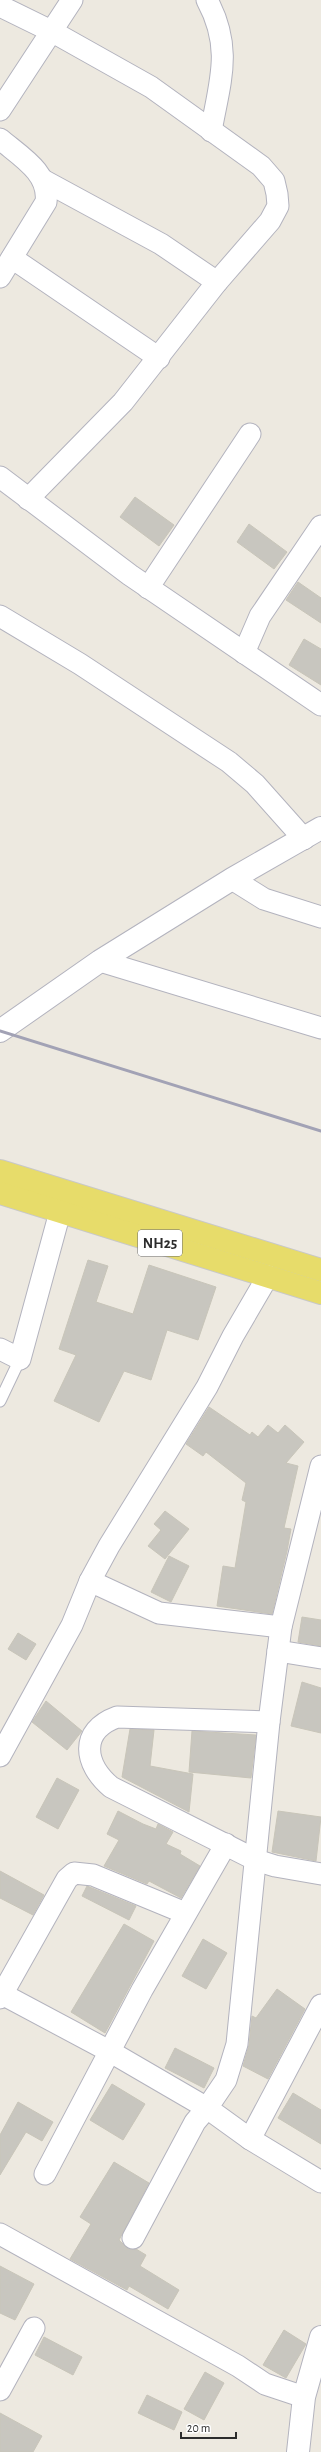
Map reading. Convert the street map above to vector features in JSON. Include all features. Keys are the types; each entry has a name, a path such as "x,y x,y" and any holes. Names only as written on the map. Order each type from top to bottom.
{"main road":[{"name":"NH25","path":"0,1171 321,1270"},
{"name":"NH25","path":"0,1193 321,1293"}],"street":[{"path":"0,110 53,32 72,0"},
{"path":"207,0 220,30 224,45 211,131"},
{"path":"0,6 53,32 151,87 261,166 274,181 278,206 270,221 217,282 159,358 123,402 28,498"},
{"path":"0,139 34,169 43,180 47,190 46,202 0,277"},
{"path":"43,180 160,244 217,282"},
{"path":"12,258 159,358"},
{"path":"148,588 250,434"},
{"path":"0,477 148,588 321,705"},
{"path":"244,653 260,616 321,526"},
{"path":"0,616 80,664 229,762 315,834 232,880 100,961 5,1022"},
{"path":"232,880 264,899 321,917"},
{"path":"100,961 321,1028"},
{"path":"0,1349 20,1359 60,1212"},
{"path":"0,1756 72,1625 90,1581 117,1533 208,1387 233,1336 268,1276"},
{"path":"133,2238 195,2122 207,2108 226,2080 237,2044 269,1722 281,1627 312,1543 321,1466"},
{"path":"90,1581 159,1613 281,1627"},
{"path":"278,1651 321,1658"},
{"path":"269,1722 117,1717 107,1721 93,1737 90,1758 94,1770 111,1787 256,1860 275,1866 321,1874"},
{"path":"45,2174 109,2051 185,1913 226,1844"},
{"path":"185,1913 93,1875 74,1873 67,1879 1,1996 109,2051 207,2108 250,2139 321,2182"},
{"path":"250,2139 321,2005"},
{"path":"0,2234 238,2366 265,2384 304,2397"},
{"path":"0,2390 34,2328"},
{"path":"298,2452 304,2397 321,2337"}],"lane":[{"path":"0,1401 20,1359"}],"building":[{"path":"135,497 174,525 159,546 120,517"},
{"path":"249,524 287,552 274,569 237,542"},
{"path":"298,582 321,598 321,623 286,600"},
{"path":"304,639 321,649 321,685 289,665"},
{"path":"88,1260 108,1266 96,1302 133,1314 149,1265 216,1287 198,1340 167,1330 151,1380 124,1371 99,1422 54,1401 76,1355 59,1349"},
{"path":"209,1407 250,1435 252,1432 258,1437 268,1425 278,1433 285,1425 304,1442 286,1463 298,1466 284,1528 291,1529 272,1614 217,1606 223,1566 235,1568 246,1502 242,1500 246,1483 206,1452 203,1456 186,1444"},
{"path":"165,1511 189,1529 165,1559 148,1546 161,1530 154,1524"},
{"path":"169,1556 189,1566 171,1602 151,1592"},
{"path":"302,1617 321,1620 321,1646 298,1642"},
{"path":"18,1633 36,1644 26,1660 8,1649"},
{"path":"302,1682 321,1688 321,1733 291,1726"},
{"path":"46,1701 82,1731 67,1750 32,1722"},
{"path":"130,1729 154,1730 150,1766 193,1774 189,1812 122,1777"},
{"path":"192,1731 256,1735 251,1778 189,1772"},
{"path":"57,1778 79,1790 58,1829 36,1817"},
{"path":"118,1811 156,1829 158,1824 173,1832 166,1844 181,1851 180,1854 200,1866 181,1898 149,1881 147,1884 104,1866 119,1840 107,1834"},
{"path":"278,1811 321,1817 316,1861 272,1852"},
{"path":"0,1871 44,1895 33,1915 0,1898"},
{"path":"87,1886 136,1906 129,1920 82,1896"},
{"path":"124,1924 154,1941 105,2033 71,2012"},
{"path":"203,1939 227,1953 206,1989 182,1976"},
{"path":"277,1989 305,2009 268,2079 243,2066 249,2045 252,2016 256,2018"},
{"path":"175,2048 214,2068 204,2088 165,2068"},
{"path":"112,2084 145,2104 123,2140 90,2120"},
{"path":"293,2093 321,2110 321,2144 278,2118"},
{"path":"18,2102 53,2122 42,2141 26,2132 0,2175 0,2135"},
{"path":"114,2162 149,2183 119,2240 127,2248 136,2249 146,2255 140,2266 179,2290 168,2309 129,2286 127,2290 70,2259 91,2224 80,2217"},
{"path":"0,2266 34,2284 15,2320 0,2313"},
{"path":"284,2330 306,2344 286,2378 263,2365"},
{"path":"44,2337 82,2357 73,2375 35,2355"},
{"path":"205,2372 224,2383 204,2420 184,2409"},
{"path":"147,2395 182,2412 174,2430 138,2413"},
{"path":"0,2413 42,2436 33,2452 0,2452"}],"railway":[{"path":"0,1031 321,1131"}]}
